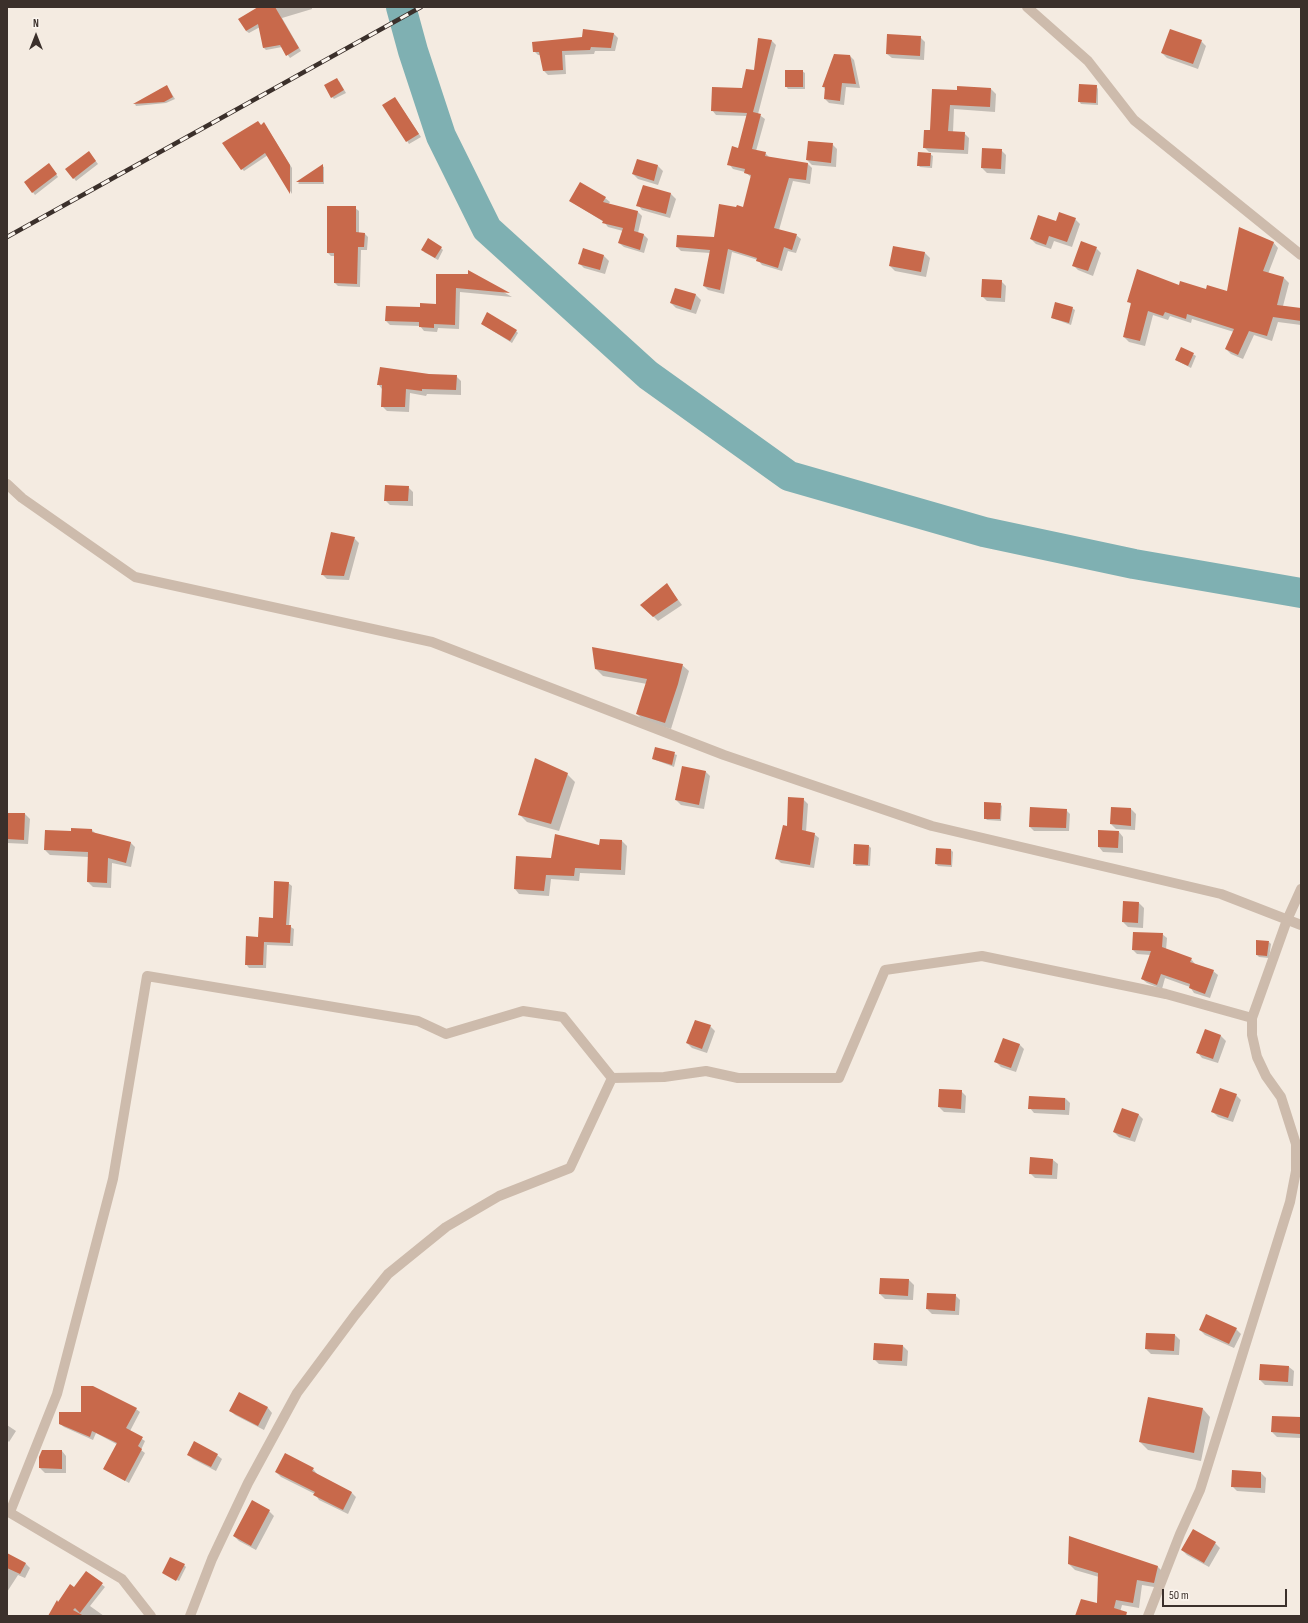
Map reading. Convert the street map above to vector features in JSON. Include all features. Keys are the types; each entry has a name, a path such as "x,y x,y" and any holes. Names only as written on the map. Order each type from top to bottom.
{"street":[{"path":"1027,7 1088,61 1134,120 1301,255"},
{"path":"7,484 22,498 135,577 432,642 724,755 932,826 1221,894 1301,925"},
{"path":"1148,1616 1180,1534 1200,1490 1281,1231 1296,1171 1296,1144 1281,1098 1266,1076 1257,1057 1252,1035 1252,1018 1287,920 1301,889"},
{"path":"612,1078 664,1077 706,1071 738,1078 839,1078 885,970 982,956 1166,994 1252,1018"},
{"path":"151,1616 122,1579 8,1512 57,1394 113,1179 147,976 418,1021 446,1034 523,1011 563,1017 612,1078"},
{"path":"190,1616 212,1559 248,1483 294,1400 355,1315 388,1274 446,1227 500,1196 570,1168 612,1078"}],"building":[{"path":"258,7 275,7 299,48 286,56 280,45 263,48 258,24 246,31 238,19"},
{"path":"583,29 614,33 611,48 591,47 590,50 562,51 563,70 543,71 539,52 533,52 532,42 582,37"},
{"path":"1170,29 1202,40 1193,64 1161,53"},
{"path":"887,34 921,36 920,56 886,54"},
{"path":"758,38 772,40 753,112 761,114 752,149 766,152 765,156 808,163 806,180 789,178 774,228 797,234 792,250 784,247 778,268 756,261 757,258 728,249 720,290 703,286 710,250 676,247 677,235 714,237 719,204 736,207 737,205 743,207 751,175 744,173 745,169 727,165 732,146 738,148 747,113 711,111 712,87 742,88 746,69 754,70"},
{"path":"834,54 850,55 856,84 842,83 840,101 824,99 825,87 822,87"},
{"path":"785,70 803,70 803,87 785,87"},
{"path":"337,78 344,90 331,98 324,85"},
{"path":"1079,84 1097,85 1096,103 1078,102"},
{"path":"167,85 173,97 164,102 133,104"},
{"path":"957,86 991,88 990,107 950,105 948,131 965,132 964,150 923,148 924,130 930,130 932,89 957,90"},
{"path":"395,97 419,134 406,142 382,105"},
{"path":"258,121 261,125 264,122 290,165 290,194 265,153 241,170 222,143"},
{"path":"808,141 833,143 831,163 806,160"},
{"path":"982,148 1002,149 1001,169 981,168"},
{"path":"89,151 96,161 73,179 65,169"},
{"path":"918,152 931,153 930,166 917,166"},
{"path":"637,159 658,165 654,181 632,174"},
{"path":"49,163 57,174 32,193 24,182"},
{"path":"323,164 323,182 296,182"},
{"path":"580,182 606,197 603,202 638,211 634,231 644,234 640,250 618,243 623,228 602,223 603,221 569,201"},
{"path":"643,185 671,193 666,214 636,206"},
{"path":"327,206 356,206 356,232 365,233 364,247 358,247 357,284 334,283 334,253 327,253"},
{"path":"1059,212 1076,218 1067,242 1049,236 1046,245 1030,239 1038,215 1056,221"},
{"path":"1239,227 1274,242 1263,271 1284,277 1277,305 1301,308 1301,321 1273,317 1267,336 1249,331 1238,355 1225,349 1234,329 1187,314 1186,319 1165,312 1163,316 1148,311 1140,341 1123,337 1131,303 1127,302 1137,269 1179,285 1180,281 1206,289 1207,285 1227,291"},
{"path":"428,238 442,247 435,258 421,250"},
{"path":"1081,241 1097,247 1088,271 1072,266"},
{"path":"893,246 925,252 921,272 889,266"},
{"path":"583,248 604,255 600,270 578,264"},
{"path":"468,270 510,293 456,288 455,325 434,324 434,328 419,327 419,322 385,321 386,306 420,307 420,303 436,304 436,274 468,274"},
{"path":"982,279 1002,280 1001,298 981,297"},
{"path":"675,288 696,294 691,310 670,303"},
{"path":"1055,302 1073,307 1069,323 1051,318"},
{"path":"487,312 517,330 510,341 481,324"},
{"path":"1181,347 1194,353 1188,366 1175,360"},
{"path":"380,367 429,374 457,375 456,390 422,389 422,391 406,389 405,407 381,407 382,385 377,385"},
{"path":"385,485 409,486 408,501 384,501"},
{"path":"331,532 355,537 344,576 321,575"},
{"path":"667,583 678,600 653,617 640,605"},
{"path":"592,647 683,664 665,723 636,714 647,679 595,669"},
{"path":"655,747 675,752 672,765 652,759"},
{"path":"535,758 568,773 551,824 518,815"},
{"path":"682,766 706,771 699,805 675,800"},
{"path":"788,797 804,798 802,830 815,833 810,865 775,859 783,825 787,826"},
{"path":"984,802 1001,803 1000,819 984,819"},
{"path":"1030,807 1067,809 1066,828 1029,827"},
{"path":"1111,807 1131,808 1131,826 1110,824"},
{"path":"7,813 25,813 24,840 7,839"},
{"path":"71,828 92,829 92,832 131,842 126,863 108,858 107,883 87,882 88,852 44,850 45,830 71,831"},
{"path":"1098,830 1119,831 1118,848 1098,847"},
{"path":"555,834 599,845 600,839 622,840 621,870 575,868 574,876 546,875 544,891 514,889 516,856 551,858"},
{"path":"854,844 869,845 868,865 853,864"},
{"path":"936,848 951,849 951,865 935,864"},
{"path":"274,881 289,882 286,925 291,925 290,943 264,942 263,965 245,965 246,936 258,937 259,917 273,918"},
{"path":"1123,901 1139,902 1138,923 1122,922"},
{"path":"1133,932 1163,933 1162,947 1192,958 1190,962 1214,970 1205,994 1189,988 1190,984 1161,974 1157,985 1141,979 1151,951 1132,950"},
{"path":"1256,940 1269,941 1267,956 1256,955"},
{"path":"695,1020 711,1025 702,1049 686,1043"},
{"path":"1205,1029 1221,1035 1213,1059 1196,1053"},
{"path":"1003,1038 1020,1044 1011,1068 994,1062"},
{"path":"1220,1088 1237,1094 1228,1118 1211,1112"},
{"path":"939,1089 962,1090 961,1109 938,1107"},
{"path":"1029,1096 1065,1098 1065,1110 1028,1109"},
{"path":"1122,1108 1139,1114 1130,1138 1113,1132"},
{"path":"1030,1157 1053,1159 1052,1175 1029,1174"},
{"path":"880,1278 909,1279 908,1296 879,1294"},
{"path":"927,1293 956,1294 955,1311 926,1309"},
{"path":"1206,1314 1237,1328 1229,1344 1199,1330"},
{"path":"1146,1333 1175,1334 1174,1351 1145,1349"},
{"path":"874,1343 903,1345 902,1361 873,1360"},
{"path":"1260,1364 1289,1366 1288,1382 1259,1380"},
{"path":"81,1386 93,1386 137,1408 126,1428 143,1437 138,1446 142,1449 125,1481 103,1469 117,1443 92,1431 90,1437 59,1424 59,1412 81,1412"},
{"path":"239,1392 268,1407 258,1426 229,1411"},
{"path":"1148,1397 1203,1408 1194,1453 1139,1442"},
{"path":"1272,1416 1301,1417 1300,1434 1271,1432"},
{"path":"194,1441 218,1454 211,1467 187,1455"},
{"path":"42,1450 62,1450 62,1469 39,1468 39,1457"},
{"path":"285,1453 314,1468 312,1471 352,1492 343,1510 313,1495 315,1492 275,1472"},
{"path":"1232,1470 1261,1472 1261,1488 1231,1487"},
{"path":"252,1500 270,1510 251,1546 233,1536"},
{"path":"1193,1529 1216,1542 1204,1563 1181,1550"},
{"path":"1069,1536 1158,1566 1154,1583 1137,1580 1133,1603 1116,1600 1114,1608 1127,1612 1126,1616 1075,1616 1081,1599 1097,1603 1098,1573 1068,1564"},
{"path":"7,1553 26,1563 20,1574 7,1568"},
{"path":"170,1557 185,1564 176,1581 162,1573"},
{"path":"86,1571 103,1583 80,1613 75,1608 73,1610 84,1616 48,1616 57,1600 58,1602 70,1584 74,1587"}],"waterway":[{"path":"401,7 413,51 441,136 487,229 648,375 789,476 984,532 1134,564 1301,593"}],"railway":[{"path":"7,237 421,7"}]}
